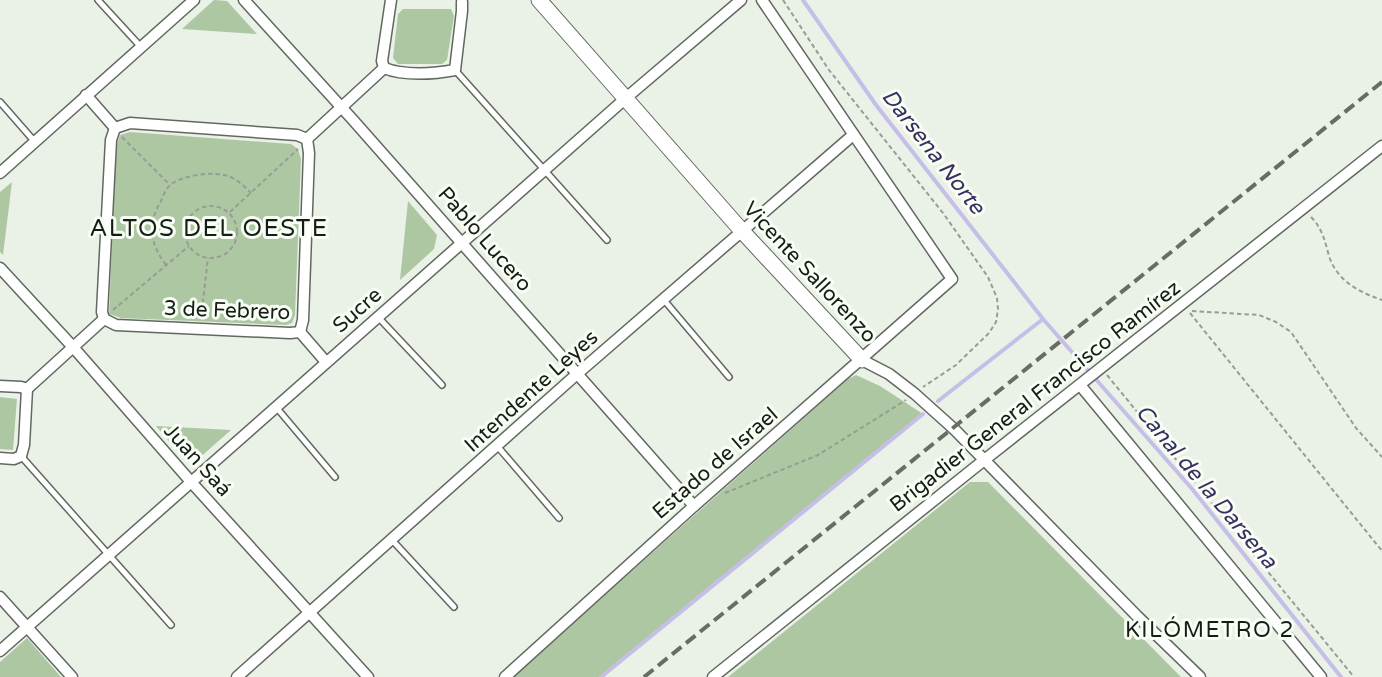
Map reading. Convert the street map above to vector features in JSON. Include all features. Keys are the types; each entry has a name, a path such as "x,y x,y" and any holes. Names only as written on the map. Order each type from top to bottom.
{"street":[{"path":"0,172 194,0"},
{"name":"Pablo Lucero","path":"244,0 694,506"},
{"path":"384,68 382,61 391,0"},
{"name":"Vicente Sallorenzo","path":"539,0 742,231 862,360 889,374 954,429 983,461 1200,677"},
{"name":"Sucre","path":"0,651 545,169 741,0"},
{"path":"762,0 852,135"},
{"path":"384,68 394,72 454,70 462,11 461,1"},
{"path":"0,458 14,459 21,456 24,445 27,389 106,316 102,312 111,140 118,131 130,123 297,135 307,139 384,68"},
{"path":"86,95 118,131"},
{"name":"Intendente Leyes","path":"237,677 498,447 577,374 852,135"},
{"name":"Estado de Israel","path":"505,677 694,506 952,279 852,135"},
{"name":"3 de Febrero","path":"106,316 116,325 300,332 303,320 305,272 309,153 307,139"},
{"name":"Brigadier General Francisco Ramírez","path":"713,677 1382,146"},
{"name":"Juan Saá","path":"0,268 369,677"},
{"path":"300,332 326,362"},
{"path":"1080,385 1321,677"},
{"path":"0,386 27,389"},
{"path":"0,597 72,677"}],"lane":[{"path":"98,0 141,47"},
{"path":"454,70 607,240"},
{"path":"0,102 35,142"},
{"path":"664,300 729,377"},
{"path":"378,317 442,385"},
{"path":"276,407 335,477"},
{"path":"498,447 559,518"},
{"path":"21,456 171,625"},
{"path":"392,540 454,607"}],"path":[{"path":"722,494 818,455 915,394 956,364 989,333 996,322 998,309 997,298 988,278 943,213 830,70 783,0"},
{"path":"118,131 170,185"},
{"path":"229,213 298,149"},
{"path":"166,266 151,232 154,213 170,185 187,177 208,174 228,176 251,193"},
{"path":"219,206 229,213 237,225 236,242 225,255 208,258 193,252 189,246 185,236 185,227 188,219 201,207 219,206"},
{"path":"1303,209 1316,222 1325,239 1329,258 1341,276 1353,288 1382,300"},
{"path":"106,316 189,246"},
{"path":"201,321 208,258"},
{"path":"1382,458 1356,428 1291,332 1259,315 1189,311 1382,551"},
{"path":"1096,373 1354,677"}],"green space":[{"path":"214,0 227,1 257,34 182,29"},
{"path":"403,9 451,9 454,16 447,60 442,64 398,64 393,58 398,14"},
{"path":"130,132 291,144 298,149 301,159 295,315 292,323 286,325 121,318 109,314 116,147 120,135"},
{"path":"12,182 3,255 0,252 0,192"},
{"path":"408,201 437,235 434,249 400,280"},
{"path":"856,375 880,386 923,414 601,677 512,677 848,379"},
{"path":"0,397 17,399 13,450 0,449"},
{"path":"156,426 231,430 197,460 184,459"},
{"path":"970,482 988,482 1181,677 728,677"},
{"path":"27,638 61,677 0,677 0,662"}],"waterway":[{"name":"Canal de la Darsena","path":"803,0 876,105 1043,319 1193,490 1341,677"},
{"path":"938,401 1043,319"},
{"path":"601,677 923,414"}],"railway":[{"path":"644,677 1382,82"}],"district":[{"name":"ALTOS DEL OESTE","path":"209,228"},
{"name":"KILÓMETRO 2","path":"1210,629"}],"water label":[{"name":"Darsena Norte","path":"934,151"}]}
